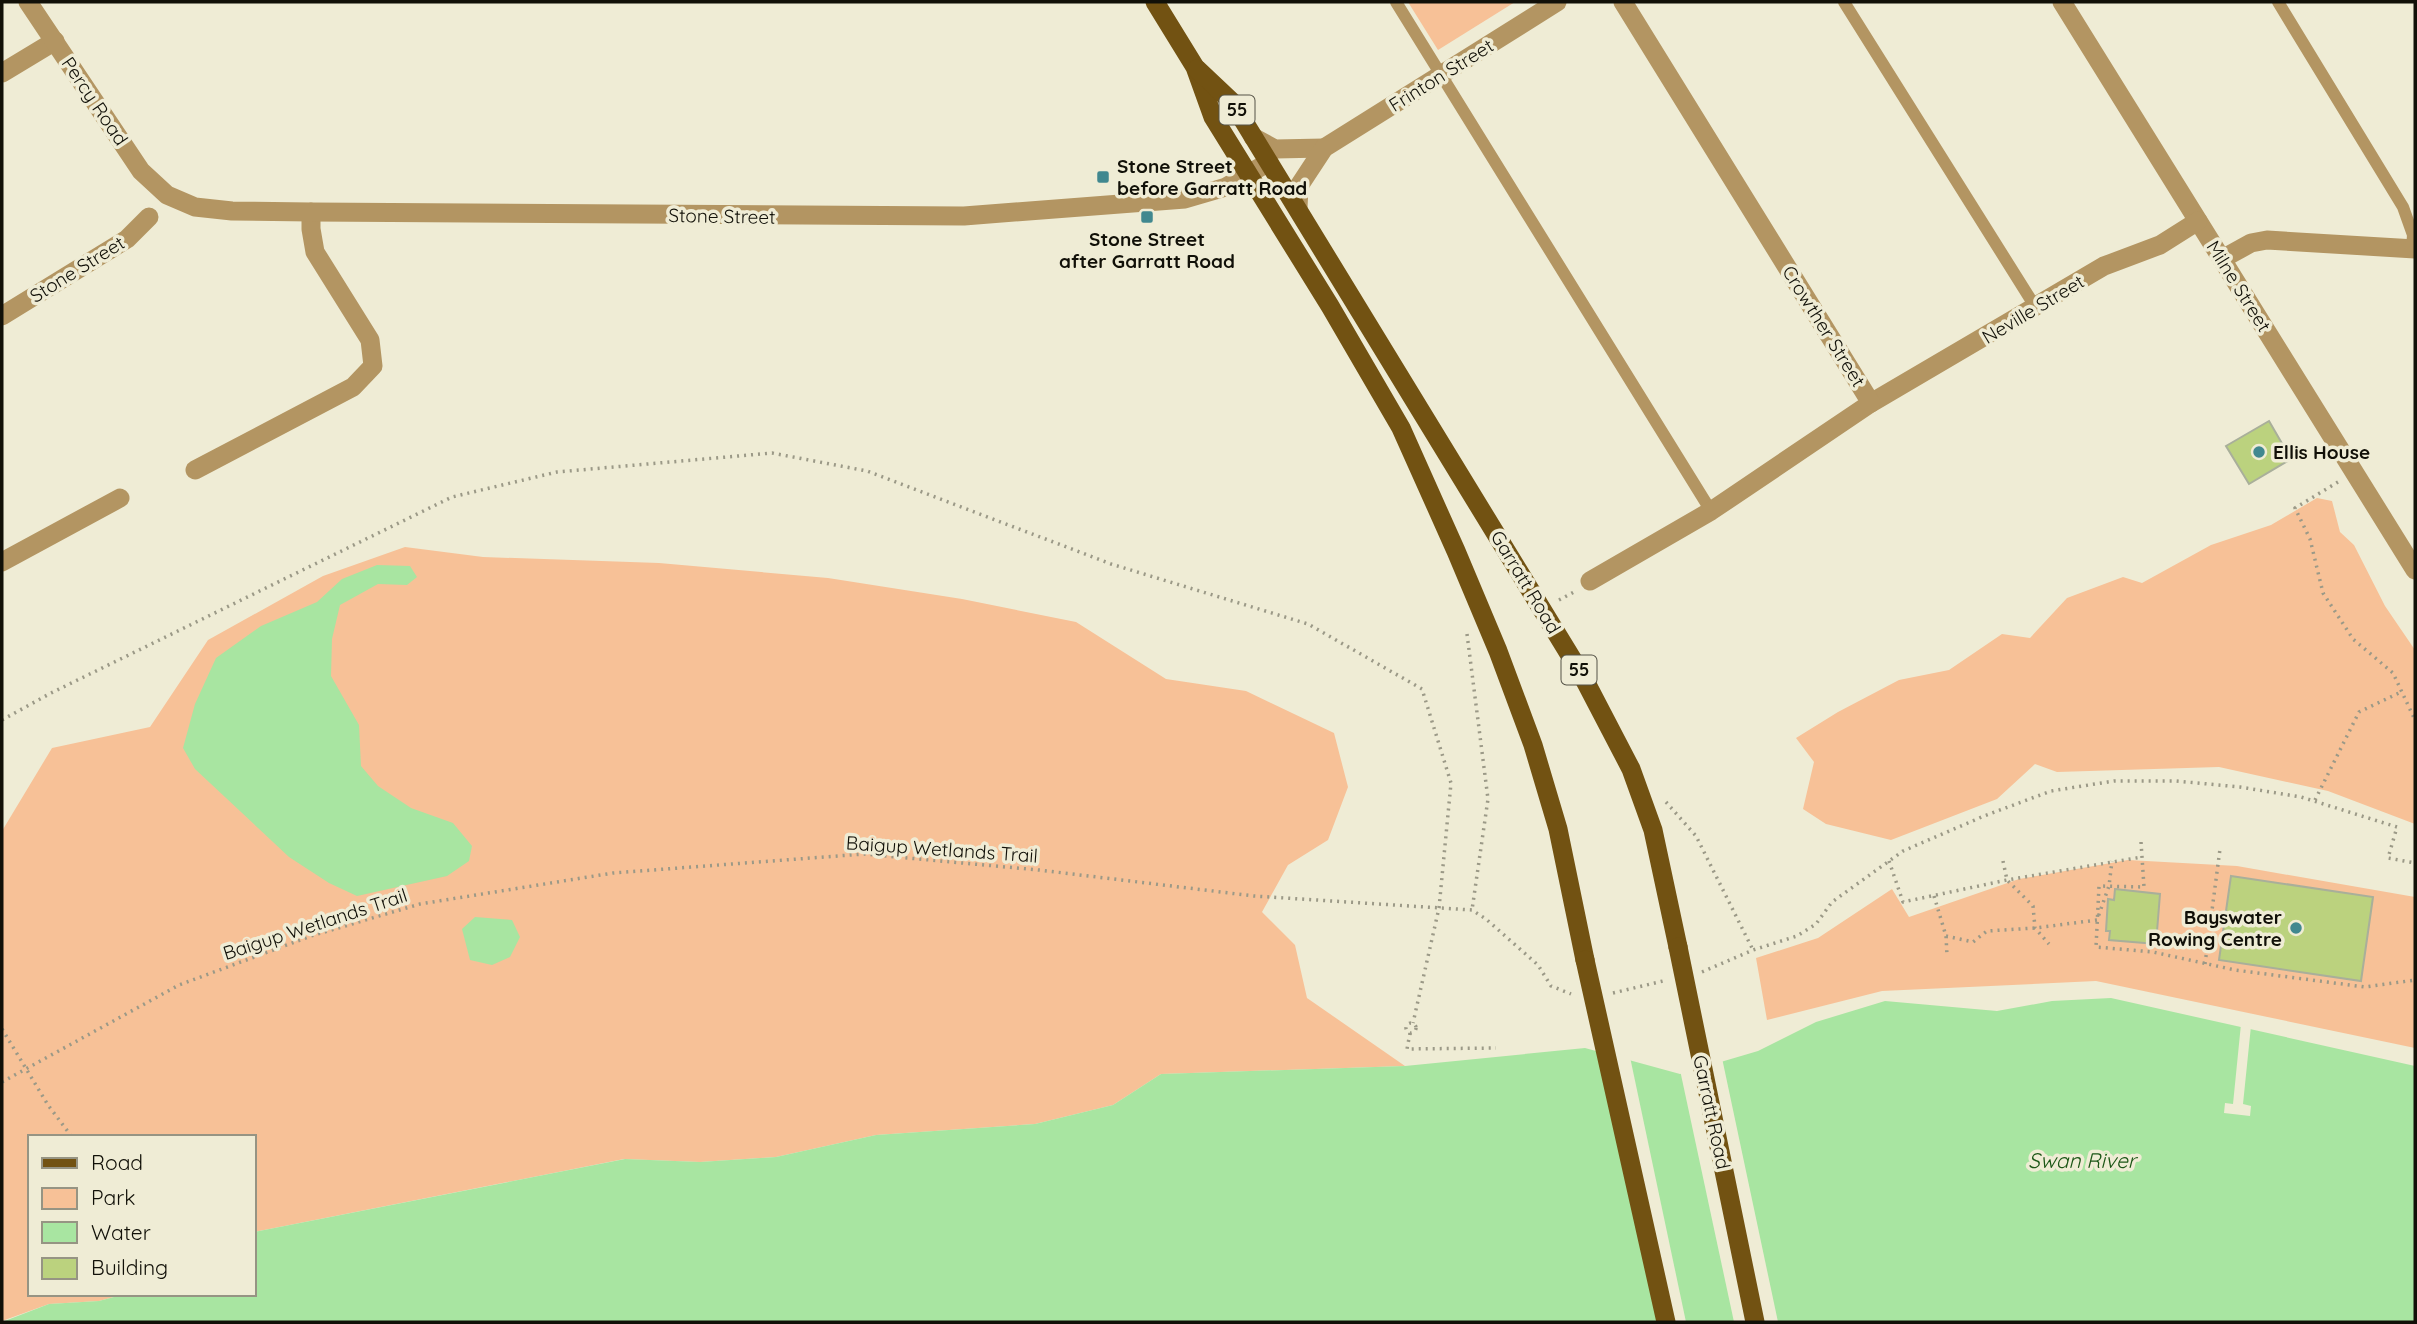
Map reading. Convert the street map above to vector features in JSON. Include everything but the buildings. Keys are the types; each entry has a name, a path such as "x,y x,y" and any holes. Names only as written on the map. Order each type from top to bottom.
{"main road":[{"name":"Garratt Road","path":"1155,2 1195,67 1213,117 1330,306 1401,428 1472,588 1536,757 1558,829 1666,1322"},
{"name":"Garratt Road","path":"1195,67 1233,102 1582,675 1631,769 1653,830 1755,1322"}],"street":[{"name":"Percy Road","path":"28,2 141,170 167,195"},
{"name":"Frinton Street","path":"1298,208 1299,186 1324,148 1558,2"},
{"name":"Crowther Street","path":"1590,581 1711,511 1871,403 1623,2"},
{"name":"Milne Street","path":"2062,2 2415,570"},
{"path":"2,73 55,41"},
{"path":"1254,137 1275,149 1324,148"},
{"name":"Stone Street","path":"167,195 195,206 232,211 799,217 964,216 1185,199 1219,191 1269,162"},
{"path":"195,470 354,387 373,366 370,340 316,252 311,229 311,212"},
{"name":"Stone Street","path":"2,316 127,239 149,217"},
{"name":"Neville Street","path":"1871,403 2104,266 2160,245 2198,221"},
{"path":"2222,259 2251,243 2267,240 2414,249"},
{"path":"2,562 120,498"}],"lane":[{"path":"1396,2 1711,511"},
{"path":"1844,2 2036,308"},
{"path":"2278,2 2403,207 2413,235 2414,249"}],"path":[{"path":"2,720 51,693 452,497 557,472 772,453 867,471 1111,564 1308,624 1422,689 1451,783 1439,908 1413,1023 1406,1027 1410,1034 1407,1049 1496,1048"},
{"path":"2339,481 2295,508 2310,538 2323,593 2353,639 2393,673 2415,720"},
{"path":"1543,610 1590,581"},
{"path":"1467,634 1488,799 1472,910 1538,965 1552,986 1571,994"},
{"path":"2315,801 2359,712 2401,692"},
{"path":"1699,972 1712,970 1753,950 1797,936 1816,924 1832,902 1889,861 1915,846 2051,791 2114,781 2176,781 2240,787 2315,801 2397,827 2388,858 2415,863"},
{"path":"1668,804 1696,836 1753,950"},
{"path":"2141,842 2144,887 2099,886 2096,947 2153,952 2235,971 2365,987 2415,980"},
{"path":"2205,964 2220,849"},
{"name":"Baigup Wetlands Trail","path":"2,1082 179,985 312,936 420,904 613,873 864,854 1039,870 1254,896 1472,910"},
{"path":"1889,861 1903,902 2007,880 2142,857"},
{"path":"2003,861 2007,880 2033,906 2035,929 2049,944"},
{"path":"2097,920 2109,886 2112,861"},
{"path":"1934,895 1946,936 1947,955"},
{"path":"1946,936 1973,942 1987,931 2035,929 2097,920"},
{"path":"1611,993 1674,978"},
{"path":"2,1028 48,1105 70,1135"}],"green space":[{"path":"1408,2 1515,2 1438,50"},
{"path":"2317,498 2332,501 2340,532 2354,545 2385,606 2415,650 2415,824 2328,791 2219,767 2057,772 2035,764 1997,799 1891,840 1826,824 1803,809 1814,762 1796,738 1838,712 1899,680 1949,670 2002,634 2030,638 2067,598 2123,577 2142,583 2211,545 2271,525"},
{"path":"405,547 483,557 659,563 828,578 962,599 1076,622 1166,679 1246,691 1334,733 1348,787 1328,840 1288,865 1262,912 1295,945 1307,998 1405,1066 1161,1074 1113,1105 1035,1124 876,1135 776,1157 700,1162 624,1159 256,1232 256,1135 28,1135 28,1296 118,1296 99,1301 49,1304 2,1321 2,831 52,748 150,727 208,640 323,576"},
{"path":"2128,860 2237,866 2415,897 2415,1048 2096,981 1882,991 1767,1020 1756,958 1818,938 1892,889 1909,917 2019,879"}],"water":[{"path":"377,565 410,566 417,577 407,585 378,584 340,605 332,639 331,676 359,725 361,766 378,786 411,808 453,823 472,846 469,861 447,876 357,896 329,883 289,857 195,769 183,748 195,704 216,658 261,626 317,602 342,579"},
{"path":"475,917 512,920 520,937 510,957 492,965 470,960 462,929"},
{"name":"Swan River","path":"2111,998 2415,1066 2415,1322 2,1322 49,1304 99,1301 118,1296 256,1296 256,1232 625,1159 700,1162 776,1157 876,1135 1035,1124 1113,1105 1161,1074 1405,1066 1585,1048 1680,1074 1758,1051 1816,1022 1885,1001 1997,1011 2052,1001"}],"pier":[{"path":"2241,1024 2251,1026 2243,1104 2251,1106 2250,1116 2224,1113 2225,1103 2233,1104"},
{"path":"1599,1048 1630,1057 1686,1322 1657,1322"},
{"path":"1722,1058 1778,1322 1734,1322 1680,1070"}],"place":[{"name":"Stone Street before Garratt Road","path":"1103,177"},
{"name":"Stone Street after Garratt Road","path":"1147,217"},
{"name":"Ellis House","path":"2259,452"},
{"name":"Bayswater Rowing Centre","path":"2296,928"}]}
